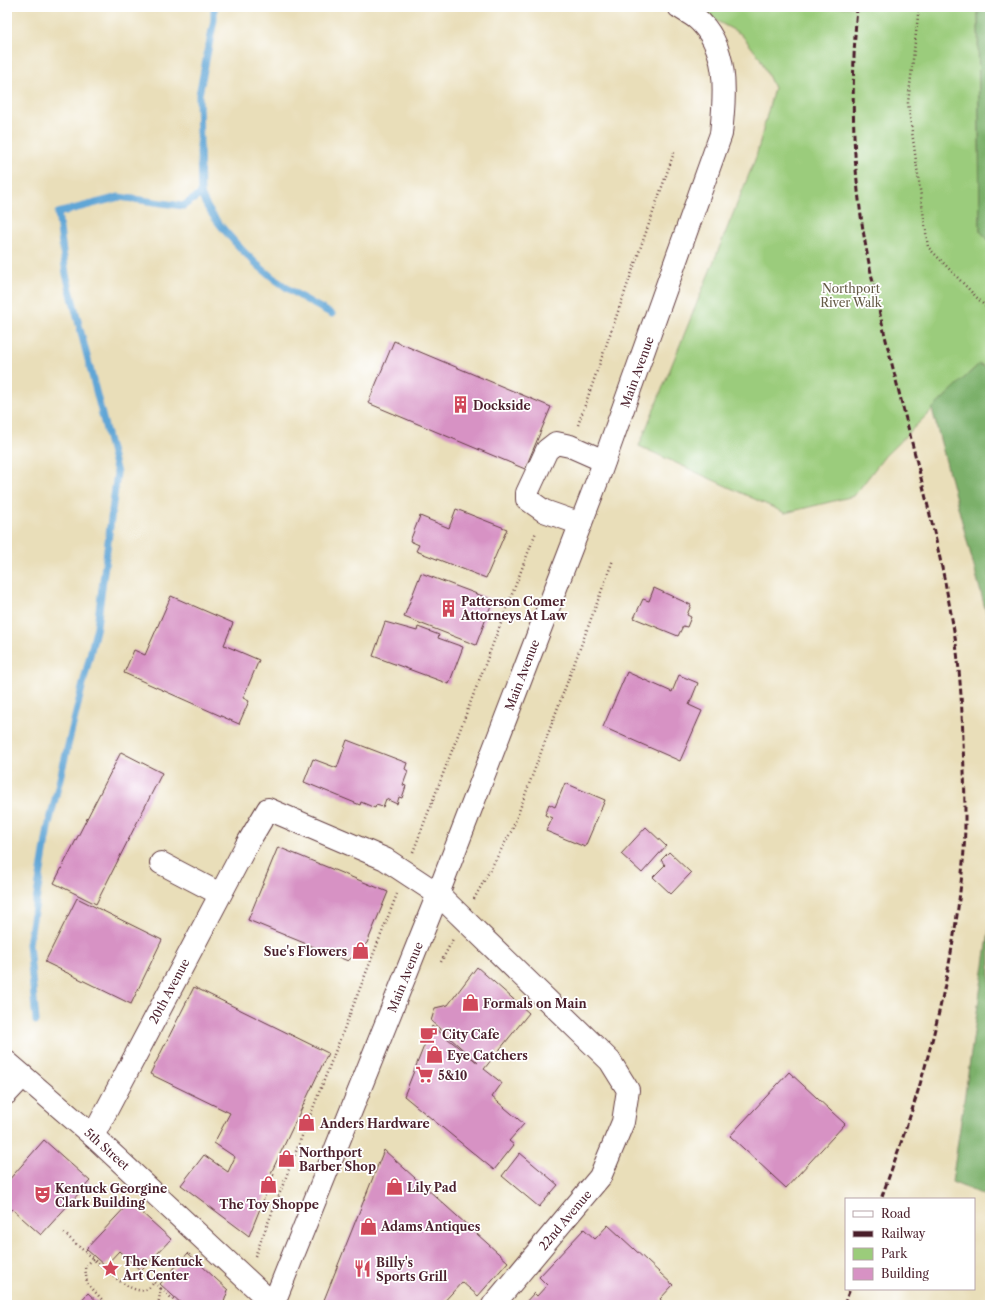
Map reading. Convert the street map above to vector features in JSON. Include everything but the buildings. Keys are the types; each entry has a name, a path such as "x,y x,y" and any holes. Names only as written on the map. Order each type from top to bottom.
{"main road":[{"name":"Main Avenue","path":"274,1305 438,894 581,524 721,134 724,104 724,75 717,46 701,22 687,12"},
{"path":"581,524 544,511 527,499 527,493 547,450 556,443 570,446 604,461"},
{"name":"20th Avenue","path":"93,1136 220,894 268,808 385,859 406,872"},
{"path":"161,863 220,894"},
{"name":"22nd Avenue","path":"406,872 438,894 610,1061 628,1090 622,1125 600,1178 493,1305"},
{"name":"5th Street","path":"7,1062 93,1136 274,1305"},
{"path":"7,1093 23,1076"}],"path":[{"path":"919,7 908,103 928,247 986,307 990,309"},
{"path":"570,446 589,399 675,150"},
{"path":"254,1256 406,872 544,511"},
{"path":"441,962 512,830 613,560"},
{"path":"64,1233 121,1282 141,1291 147,1290 154,1282 179,1305"},
{"path":"93,1258 85,1267 87,1283 107,1305"},
{"path":"158,1305 161,1289"}],"green space":[{"name":"Northport River Walk","path":"691,7 978,7 980,230 990,242 990,369 979,364 885,456 854,496 785,513 639,446 756,157 774,88 760,58 741,34"},
{"path":"978,7 990,7 990,242 980,231"},
{"path":"979,364 990,369 990,627 932,409"},
{"path":"990,924 990,1198 952,1182"}],"waterway":[{"path":"36,1021 29,944 48,828 97,626 117,473 66,274 58,213 119,197 183,206 201,194 199,95 214,20 214,7"},
{"path":"201,194 215,218 226,232 262,269 287,288 332,314"}],"railway":[{"path":"857,7 853,105 859,203 870,268 880,314 926,498 947,590 958,663 963,727 965,801 965,832 960,893 945,986 913,1107 881,1198"},
{"path":"844,1305 850,1290"}],"place":[{"name":"Dockside","path":"460,405"},
{"name":"Patterson Comer Attorneys At Law","path":"448,608"},
{"name":"Sue's Flowers","path":"360,951"},
{"name":"Formals on Main","path":"470,1003"},
{"name":"City Cafe","path":"429,1034"},
{"name":"Eye Catchers","path":"434,1055"},
{"name":"5&10","path":"425,1075"},
{"name":"Anders Hardware","path":"307,1123"},
{"name":"Northport Barber Shop","path":"286,1159"},
{"name":"The Toy Shoppe","path":"269,1185"},
{"name":"Lily Pad","path":"394,1187"},
{"name":"Kentuck Georgine Clark Building","path":"42,1195"},
{"name":"Adams Antiques","path":"368,1226"},
{"name":"The Kentuck Art Center","path":"110,1268"},
{"name":"Billy's Sports Grill","path":"363,1269"}]}
